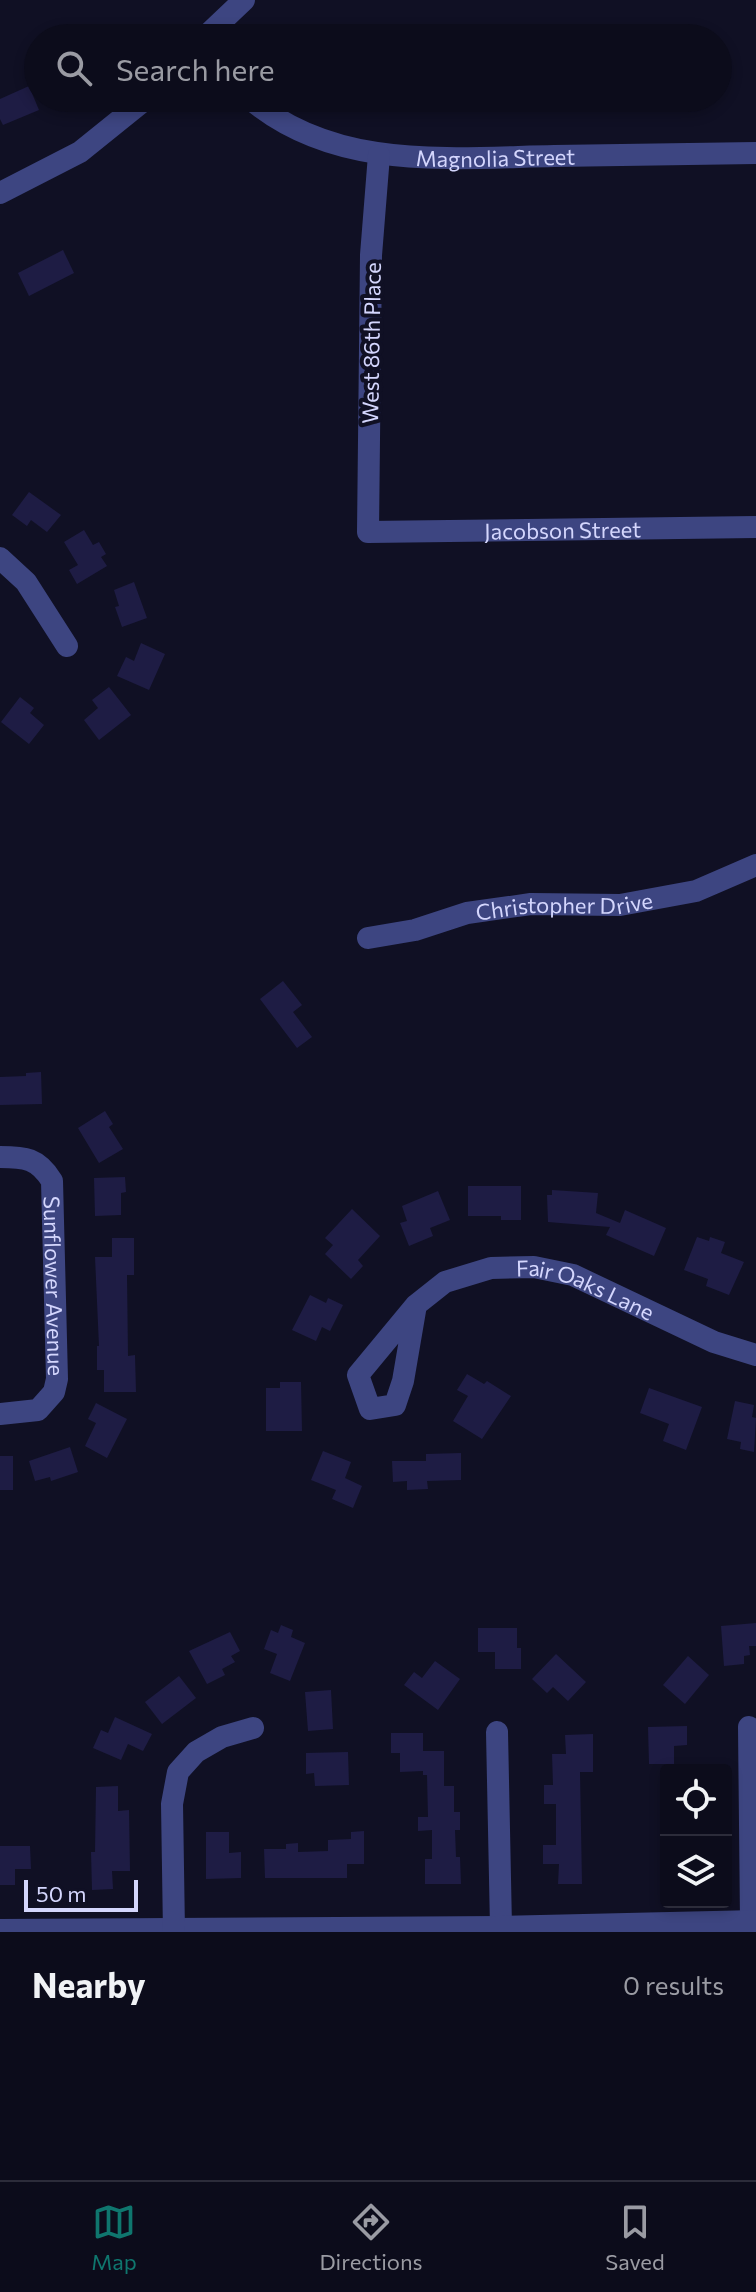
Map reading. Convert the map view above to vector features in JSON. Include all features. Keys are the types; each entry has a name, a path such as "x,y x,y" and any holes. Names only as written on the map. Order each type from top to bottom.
{"street":[{"path":"219,24 244,0"},
{"path":"0,193 80,152 130,112"},
{"name":"Magnolia Street","path":"268,112 317,138 379,155 448,158 756,153"},
{"name":"West 86th Place","path":"368,532 371,255 379,155"},
{"name":"Jacobson Street","path":"368,532 756,527"},
{"path":"0,558 26,582 67,646"},
{"name":"Christopher Drive","path":"368,938 415,930 467,913 531,904 620,905 696,891 756,865"},
{"name":"Sunflower Avenue","path":"0,1157 36,1160 52,1181 57,1379 54,1392 46,1403 29,1413 0,1414"},
{"name":"Fair Oaks Lane","path":"416,1305 445,1282 491,1268 534,1267 573,1275 714,1342 756,1355"},
{"path":"0,1930 501,1927 754,1921 749,1727"},
{"path":"174,1930 172,1804 178,1772 196,1752 222,1737 253,1728"},
{"path":"497,1732 501,1927"}],"building":[{"path":"24,88 24,112 34,112 3,125 0,99"},
{"path":"63,250 74,273 29,296 18,273"},
{"path":"29,492 61,515 47,532 31,520 27,526 12,515"},
{"path":"84,530 93,545 99,542 106,554 101,557 107,566 77,584 69,570 78,565 64,542"},
{"path":"134,582 147,618 122,627 115,607 119,606 114,590"},
{"path":"141,643 165,654 149,690 117,676 126,657 134,661"},
{"path":"109,687 131,715 99,740 84,720 98,708 92,700"},
{"path":"20,697 34,708 30,713 44,725 29,744 1,722"},
{"path":"283,981 302,1005 293,1012 312,1037 297,1048 260,999"},
{"path":"41,1072 42,1104 0,1105 0,1077"},
{"path":"105,1111 113,1124 109,1127 123,1149 99,1163 78,1128"},
{"path":"125,1177 126,1192 121,1193 121,1215 95,1216 94,1178"},
{"path":"468,1186 521,1186 521,1220 501,1220 501,1216 468,1216"},
{"path":"552,1190 598,1193 596,1213 620,1223 625,1210 666,1228 654,1256 606,1235 610,1227 548,1222 547,1195 552,1195"},
{"path":"438,1191 450,1220 430,1228 433,1236 409,1246 400,1223 407,1221 402,1206"},
{"path":"352,1209 380,1236 358,1260 363,1266 351,1279 325,1254 333,1245 325,1238"},
{"path":"697,1237 725,1242 721,1253 744,1262 729,1295 706,1286 708,1279 684,1270"},
{"path":"112,1238 134,1238 134,1275 127,1275 128,1356 135,1355 136,1392 104,1392 104,1370 97,1370 99,1346 95,1257 112,1257"},
{"path":"310,1295 326,1303 328,1298 343,1305 330,1331 322,1327 316,1341 292,1330"},
{"path":"467,1374 484,1384 487,1381 511,1396 482,1439 453,1421 468,1396 457,1390"},
{"path":"280,1382 301,1382 302,1431 266,1431 266,1388 280,1388"},
{"path":"649,1388 702,1407 686,1450 663,1441 669,1424 640,1413"},
{"path":"735,1401 754,1405 754,1452 740,1449 741,1442 727,1439"},
{"path":"96,1403 127,1419 107,1458 85,1446 96,1423 88,1419"},
{"path":"70,1447 78,1472 51,1481 50,1477 35,1481 29,1461"},
{"path":"323,1451 351,1462 345,1478 362,1486 353,1508 332,1499 336,1490 311,1480"},
{"path":"461,1453 461,1480 427,1481 428,1489 407,1490 407,1481 393,1482 392,1461 426,1461 426,1454"},
{"path":"0,1456 13,1456 13,1490 0,1490"},
{"path":"756,1623 756,1646 749,1646 750,1655 744,1656 744,1664 724,1666 721,1626"},
{"path":"281,1625 293,1630 291,1637 305,1643 290,1681 270,1673 277,1654 264,1649 271,1630 278,1633"},
{"path":"478,1628 517,1628 521,1669 495,1669 495,1652 478,1652"},
{"path":"230,1632 240,1651 231,1656 235,1662 222,1669 225,1675 207,1684 189,1651"},
{"path":"556,1654 586,1682 568,1701 553,1687 547,1693 532,1679"},
{"path":"688,1656 709,1675 685,1704 663,1685"},
{"path":"435,1661 460,1679 438,1710 404,1685 414,1672 422,1678"},
{"path":"179,1676 196,1698 162,1724 145,1702"},
{"path":"331,1690 333,1729 308,1731 305,1692"},
{"path":"115,1717 152,1734 143,1751 128,1744 121,1760 93,1748 101,1730 108,1733"},
{"path":"687,1726 687,1745 674,1746 674,1764 649,1764 648,1727"},
{"path":"391,1733 423,1733 423,1751 444,1751 444,1786 454,1786 454,1812 460,1812 460,1830 455,1830 461,1884 425,1884 425,1859 432,1859 432,1830 418,1831 418,1817 428,1817 427,1775 423,1775 423,1771 400,1772 400,1753 391,1753"},
{"path":"593,1734 593,1772 580,1772 582,1884 558,1884 559,1864 543,1864 543,1845 556,1845 556,1804 544,1804 544,1785 553,1785 552,1754 566,1754 565,1735"},
{"path":"348,1752 349,1785 315,1786 314,1773 306,1774 306,1753"},
{"path":"118,1786 118,1811 129,1810 130,1871 112,1871 113,1889 92,1890 91,1852 95,1852 96,1787"},
{"path":"364,1831 364,1864 347,1864 347,1878 265,1878 264,1849 286,1849 286,1844 298,1843 298,1852 328,1851 328,1840 351,1839 351,1832"},
{"path":"206,1832 229,1832 229,1853 241,1852 241,1878 206,1879"},
{"path":"0,1846 30,1846 31,1869 15,1869 15,1885 0,1885"}]}
